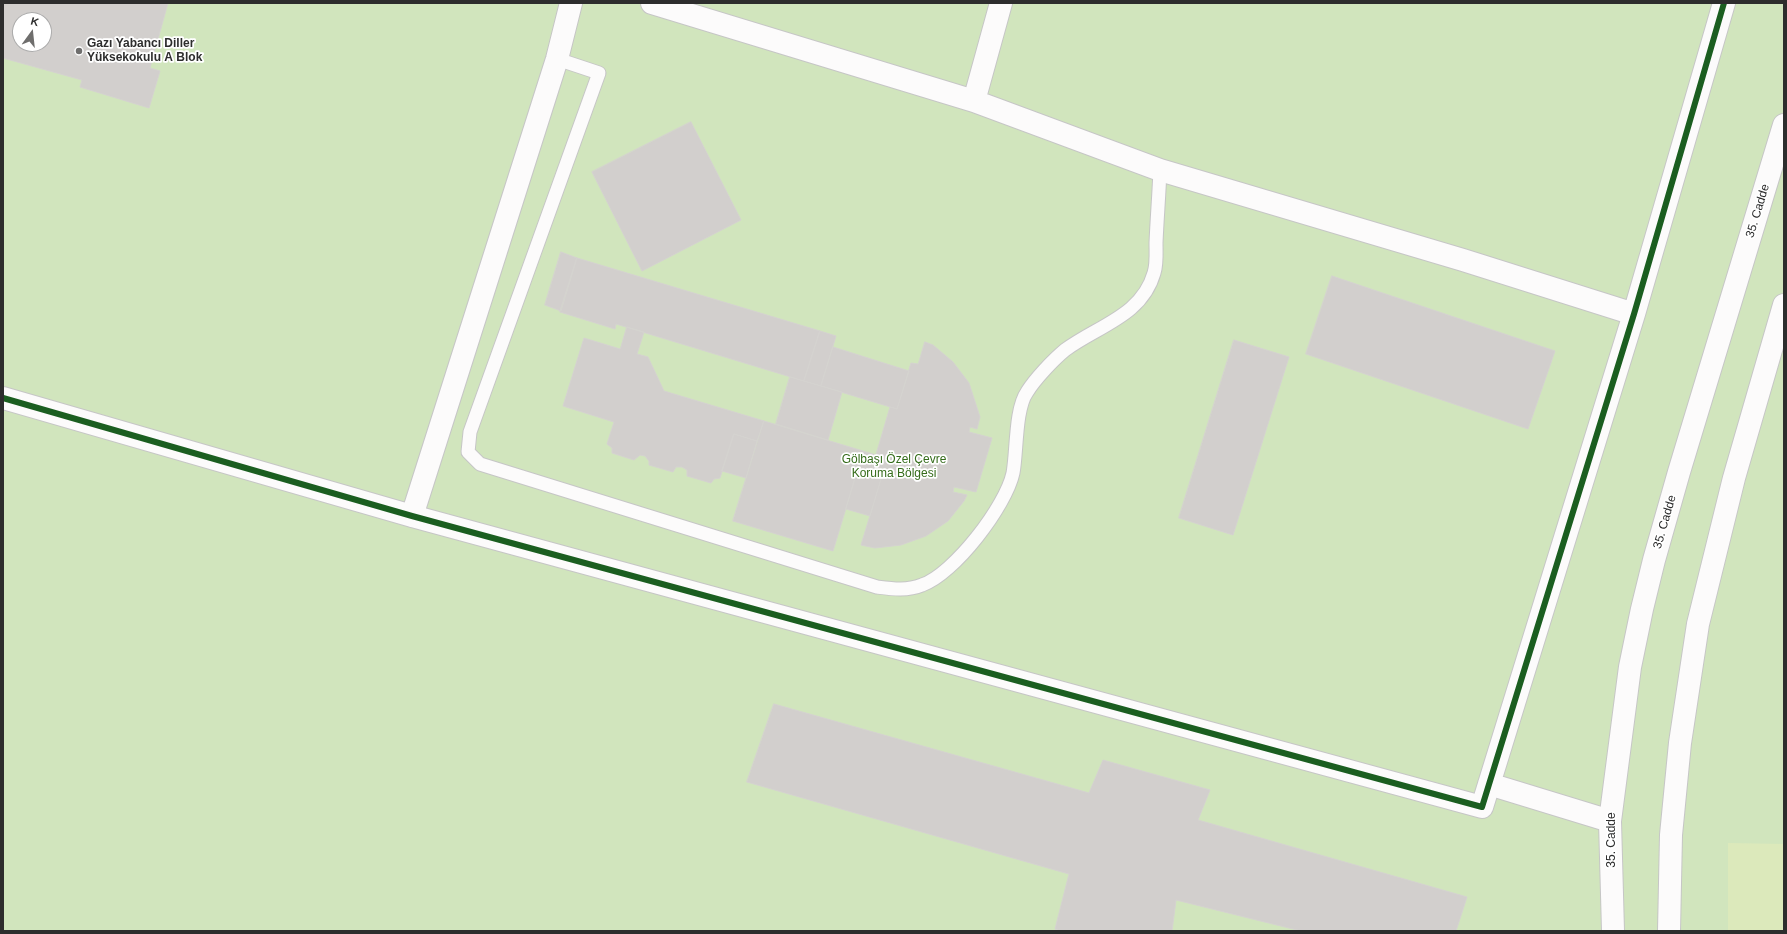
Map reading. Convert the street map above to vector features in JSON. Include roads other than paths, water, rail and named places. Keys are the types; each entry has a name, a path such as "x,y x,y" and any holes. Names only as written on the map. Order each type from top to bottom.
{"street":[{"path":"412,516 557,59 571,3"},
{"path":"652,3 974,101 1160,170 1462,260 1634,314"},
{"path":"974,101 1001,3"},
{"path":"3,398 412,516 1482,807 1634,314 1724,3"},
{"name":"35. Cadde","path":"1613,931 1610,821 1630,667 1654,560 1784,124"},
{"path":"1669,931 1671,835 1680,743 1698,624 1734,478 1784,306"},
{"path":"1489,784 1610,821"}],"lane":[{"path":"557,59 599,73 470,432 468,452 480,464 877,587 902,590 923,585 942,574 963,554 1000,503 1013,474 1019,417 1026,394 1065,350 1116,320 1136,305 1149,288 1155,272 1160,170"}],"place":[{"name":"Gazı Yabancı Diller Yüksekokulu A Blok","path":"79,51"}],"park label":[{"name":"Gölbaşı Özel Çevre Koruma Bölgesi","path":"894,467"}]}
